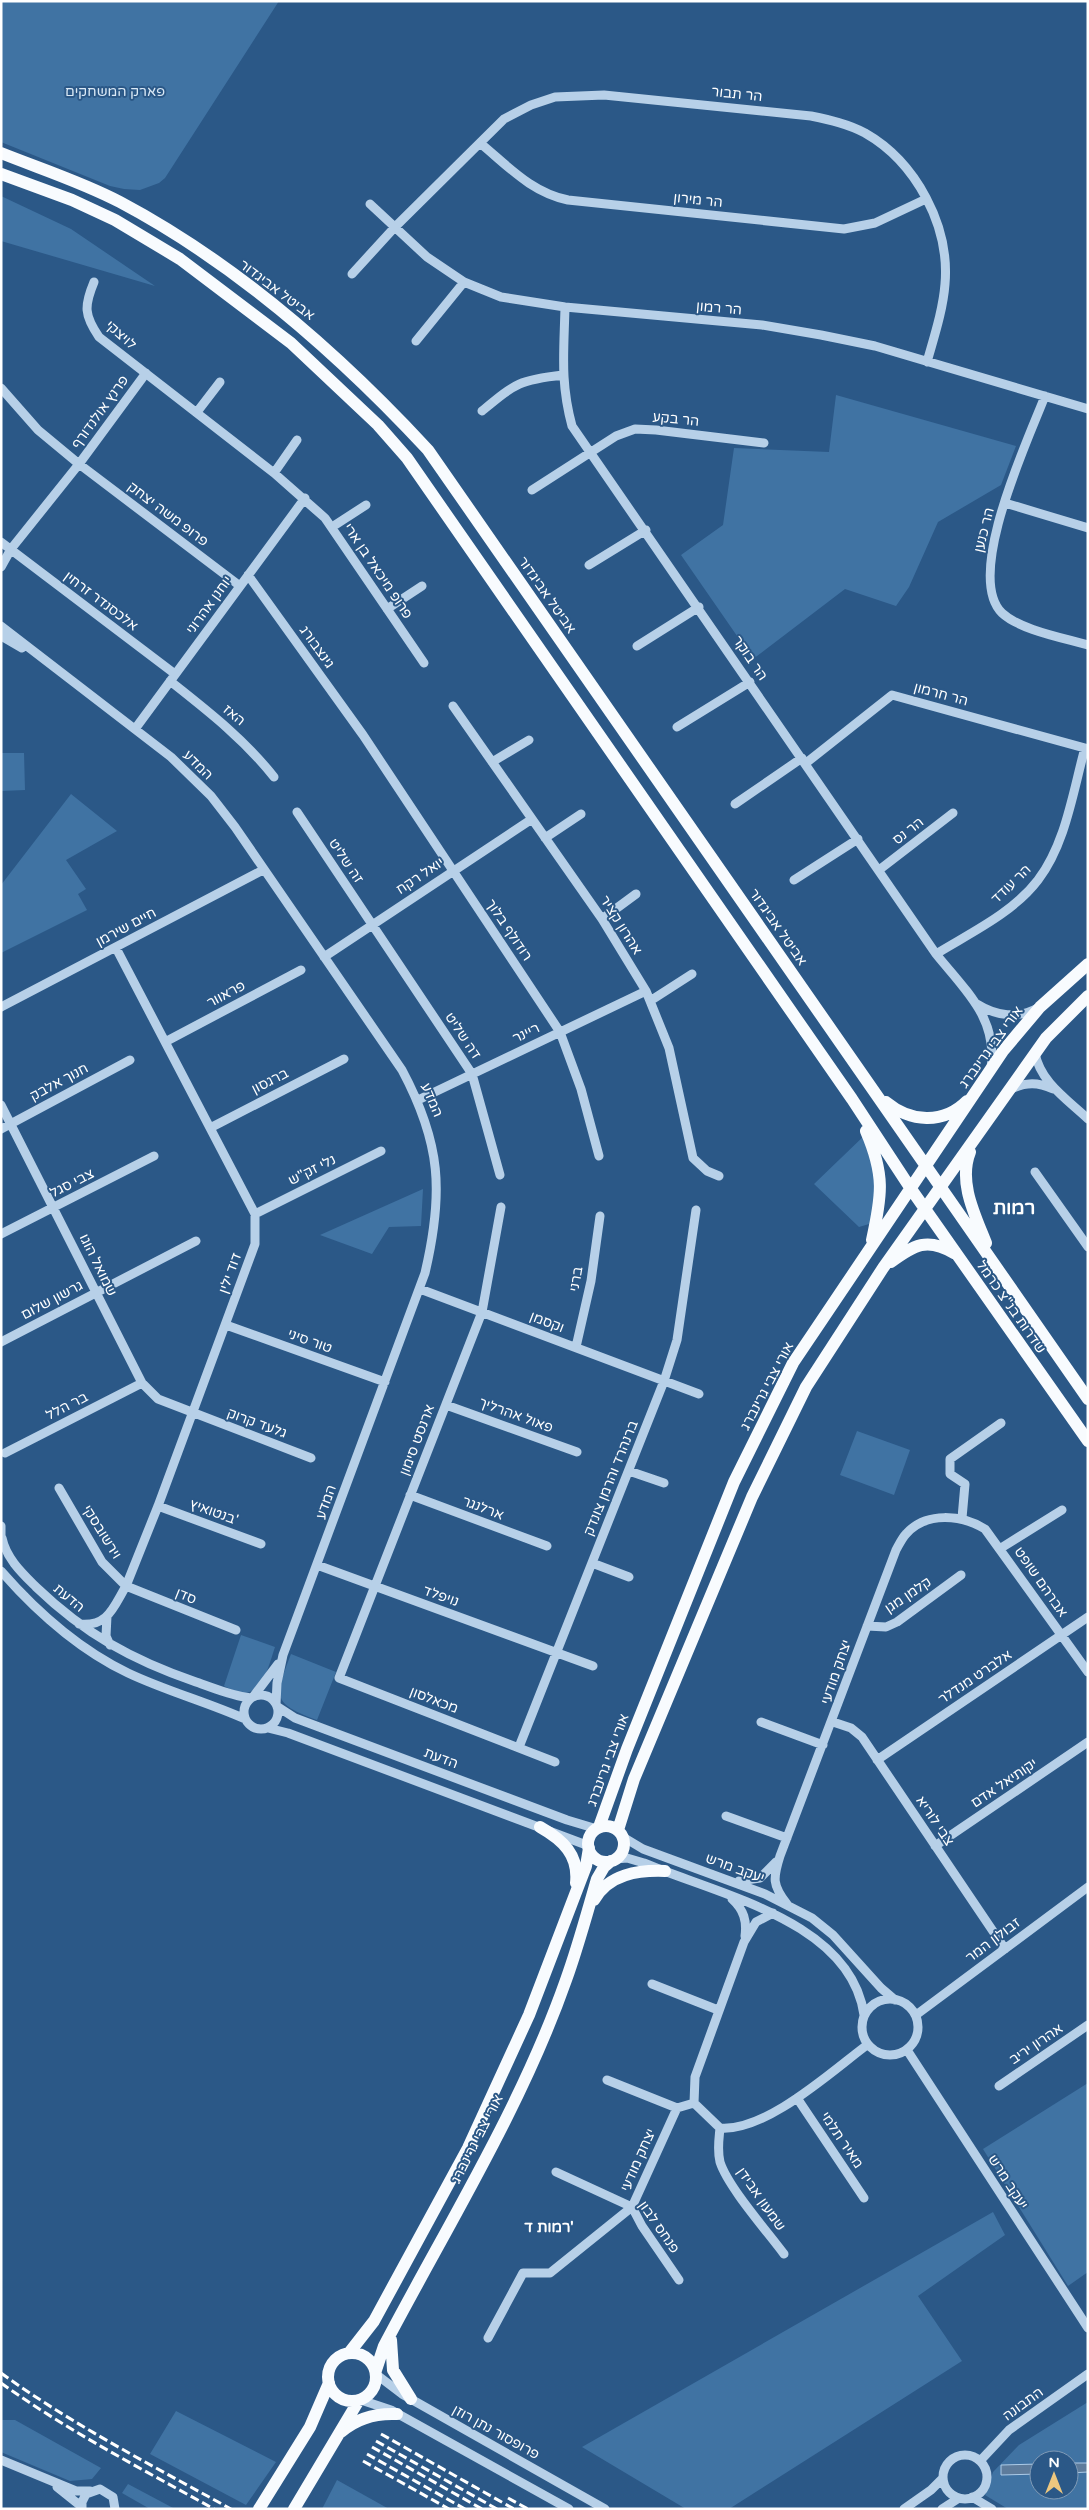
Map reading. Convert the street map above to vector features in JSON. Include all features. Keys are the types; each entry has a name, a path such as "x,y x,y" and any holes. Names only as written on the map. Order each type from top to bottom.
{"main road":[{"name":"אביטל אביגדור","path":"1,153 120,202 192,244 304,328 416,437 433,458 941,1188"},
{"path":"1,174 72,200 115,220 180,259 292,342 378,425 407,458 852,1099 911,1189"},
{"name":"אורי צבי גרינברג","path":"598,1828 627,1749 734,1482 793,1363 1025,1022 1088,964"},
{"path":"620,1834 609,1826 598,1828 590,1836 589,1847 600,1860 613,1860 623,1852 620,1834 634,1779 752,1498 806,1387 883,1268 1035,1053 1046,1038 1088,996"},
{"path":"873,1090 898,1112 914,1118 936,1118 949,1114 963,1105 982,1085"},
{"path":"852,1099 880,1167 880,1205 871,1248"},
{"path":"975,1140 968,1157 966,1180 972,1206 995,1264"},
{"name":"שדרות בנ\"צ כרמל","path":"941,1188 1088,1399"},
{"name":"שדרות בנ\"צ כרמל","path":"911,1189 1088,1441"},
{"path":"883,1268 908,1250 930,1243 944,1246 956,1254"},
{"path":"540,1827 559,1839 572,1854 577,1871 574,1896"},
{"name":"אורי צבי גרינברג","path":"349,2353 374,2321 468,2148 529,2015 588,1860 589,1847"},
{"name":"אורי צבי גרינברג","path":"376,2373 392,2330 486,2158 536,2053 566,1981 600,1873 613,1860"},
{"path":"588,1911 598,1894 608,1883 621,1876 643,1871 665,1871"},
{"path":"392,2330 390,2354 393,2370 411,2399"},
{"path":"294,2509 334,2439 360,2400 373,2390 376,2373 372,2362 364,2355 349,2353 341,2355 332,2363 328,2375 329,2383 340,2398 349,2401 360,2400"},
{"path":"259,2509 310,2426 329,2383"},
{"path":"334,2439 353,2423 364,2418 374,2415 397,2414"}],"street":[{"name":"הר תבור","path":"352,274 394,228 504,119 531,105 555,97 604,95 811,116 844,124 866,134 892,154 913,178 926,199 939,227 943,248 945,284 928,362"},
{"name":"הר מירון","path":"480,143 534,188 548,195 568,200 844,229 875,223 926,199"},
{"name":"הר רמון","path":"370,204 427,257 464,282 501,297 565,307 762,325 821,334 875,346 1088,409"},
{"name":"לויצקי","path":"94,282 88,296 86,312 91,326 100,337 146,373"},
{"path":"416,341 464,282"},
{"name":"הר בוקר","path":"565,307 564,399 572,426 646,530 936,954 975,1002 988,1024 991,1035 990,1071"},
{"name":"פרנץ אולנדורף","path":"1,567 7,555 79,464 146,373 305,498"},
{"path":"482,411 512,386 528,379 563,375"},
{"path":"198,412 220,382"},
{"name":"פרופ משה יצחק","path":"1,388 38,430 79,464 240,586"},
{"name":"הר כנען","path":"1045,396 1005,504 991,550 988,579 992,599 1002,613 1018,624 1088,645"},
{"name":"הר בקע","path":"532,490 616,436 635,430 656,430 764,443"},
{"path":"274,473 297,440"},
{"name":"יוחנן אהרוני","path":"135,729 305,498"},
{"name":"פרופ מיכאל בן ארי","path":"305,498 332,527 424,663"},
{"path":"1005,504 1088,528"},
{"path":"332,527 366,505"},
{"path":"590,565 646,530"},
{"name":"אלכסנדר זרחין","path":"1,542 7,555 172,678"},
{"name":"גינצבורג","path":"248,575 363,735"},
{"path":"387,609 422,586"},
{"path":"637,646 699,607"},
{"name":"המדע","path":"1,626 171,757 211,796 235,827 382,1039 418,1100 433,1145 437,1184 433,1233 420,1289 283,1655 277,1683 277,1706"},
{"name":"המדע","path":"1,636 53,666"},
{"name":"האז","path":"172,678 231,729 256,754 274,777"},
{"path":"677,727 750,682"},
{"name":"הר חרמון","path":"804,761 892,695 1086,748"},
{"name":"אהרון קציר","path":"454,706 602,919 646,991 669,1048 693,1158 707,1172 719,1176"},
{"name":"רודולף בלוך","path":"363,735 560,1032 582,1089 598,1156"},
{"path":"492,762 529,740"},
{"name":"הר עודד","path":"936,954 1004,912 1038,881 1052,858 1061,834 1086,748"},
{"path":"735,804 804,761"},
{"name":"זה שליט","path":"297,812 372,925"},
{"name":"הר נס","path":"879,870 953,813"},
{"path":"545,838 581,814"},
{"name":"יואל רקח","path":"324,957 532,819"},
{"path":"794,880 858,839"},
{"name":"חיים שירמן","path":"1,1008 263,870"},
{"path":"602,919 636,894"},
{"name":"דה שליט","path":"372,925 472,1074 500,1175"},
{"name":"דוד ילין","path":"107,1616 126,1586 158,1506 255,1244 255,1214 116,948"},
{"name":"פראוור","path":"165,1042 301,970"},
{"path":"650,1001 692,974"},
{"name":"ריינר","path":"418,1100 646,991"},
{"name":"הר בוקר","path":"975,1002 986,1010 1006,1015 1026,1013 1040,1007"},
{"path":"1035,1053 1040,1070 1088,1119"},
{"name":"ברגסון","path":"210,1128 344,1059"},
{"name":"חנוך אלבק","path":"1,1128 130,1060"},
{"path":"1010,1089 1026,1083 1034,1083 1044,1085 1062,1094"},
{"name":"שמואל הוגו","path":"1,1105 142,1383 158,1399 193,1414"},
{"name":"נלי זק\"ש","path":"255,1214 381,1151"},
{"name":"צבי סגל","path":"1,1234 154,1156"},
{"path":"1035,1172 1088,1247"},
{"name":"ארנסט סימון","path":"339,1678 482,1312 501,1207"},
{"name":"ברנהרד והרמן צונדק","path":"519,1747 664,1382 677,1340 696,1210"},
{"name":"ברני","path":"576,1347 591,1281 600,1216"},
{"name":"גרשון שלום","path":"1,1342 196,1242"},
{"name":"וקסמן","path":"420,1289 699,1394"},
{"name":"טור סיני","path":"226,1326 385,1382"},
{"name":"בר הלל","path":"5,1453 142,1383"},
{"name":"פאול אהרליך","path":"446,1405 578,1452"},
{"name":"גלעד קרוק","path":"193,1414 311,1458"},
{"path":"962,1518 965,1484 950,1474 950,1459 1001,1424"},
{"path":"629,1471 664,1483"},
{"name":"וירשובסקי","path":"59,1488 102,1562 126,1586"},
{"name":"ארלנגר","path":"410,1495 547,1546"},
{"name":"בנטואיץ'","path":"158,1506 261,1544"},
{"path":"1001,1548 1062,1510"},
{"name":"אברהם שופט","path":"939,1517 962,1518 985,1529 1001,1548 1088,1672"},
{"name":"יצחק מודעי","path":"787,1904 778,1893 775,1883 780,1856 833,1722 896,1550 907,1533 921,1522 939,1517"},
{"path":"1,1526 1,1538"},
{"name":"הדעת","path":"1,1538 8,1555 49,1600 110,1645 133,1658 179,1676 235,1696 252,1698"},
{"path":"592,1563 629,1577"},
{"name":"נויפלד","path":"317,1565 593,1666"},
{"name":"הדעת","path":"1,1571 44,1615 104,1659 127,1672 245,1719"},
{"name":"קלמן מגן","path":"867,1626 886,1627 897,1622 961,1575"},
{"name":"סדן","path":"126,1586 236,1630"},
{"path":"80,1624 95,1624 107,1616"},
{"path":"107,1616 106,1632 110,1645"},
{"name":"אלברט מנדלר","path":"877,1760 1088,1617"},
{"name":"המדע","path":"252,1698 283,1655"},
{"name":"מכאלסון","path":"339,1678 555,1762"},
{"path":"268,1728 278,1717 277,1706 269,1697 258,1695 252,1698 244,1710 245,1719 255,1728 268,1728 288,1733 589,1847"},
{"name":"הדעת","path":"277,1706 295,1718 567,1820 598,1828"},
{"path":"762,1722 823,1744"},
{"name":"צבי לוריא","path":"833,1722 851,1728 862,1737 1005,1949"},
{"name":"יקותיאל אדם","path":"935,1846 1088,1742"},
{"path":"726,1816 787,1838"},
{"name":"יעקב מרש","path":"620,1834 643,1849 787,1904 812,1918 833,1934 880,1988 895,2000"},
{"name":"יצחק מודעי","path":"730,1881 747,1881 760,1878 780,1856"},
{"name":"יעקב מרש","path":"613,1860 632,1859 665,1871 773,1913 812,1936 831,1952 857,1989 864,2015"},
{"name":"זבולון המר","path":"916,2015 1088,1887"},
{"path":"727,1895 739,1905 745,1917 744,1942"},
{"path":"773,1913 756,1922 744,1942 695,2077 694,2103 720,2128 742,2126 766,2116 797,2098 867,2045"},
{"path":"652,1984 718,2010"},
{"path":"895,2000 903,2002 916,2015 918,2023 916,2038 907,2050 890,2056 882,2054 867,2045 862,2030 864,2015 877,2002 895,2000"},
{"name":"אהרון יריב","path":"999,2086 1088,2025"},
{"name":"יעקב מרש","path":"907,2050 1088,2328"},
{"path":"607,2080 677,2108 694,2103"},
{"name":"מאיר תלמי","path":"797,2098 864,2198"},
{"name":"יצחק מודעי","path":"488,2338 523,2273 550,2273 632,2207 677,2108"},
{"name":"שמעון אבידן","path":"720,2128 718,2148 720,2163 731,2182 784,2254"},
{"name":"פנחס לבון","path":"556,2172 632,2207 642,2226 679,2280"},
{"name":"פרופסור נתן רוזן","path":"376,2373 411,2399 605,2509"},
{"name":"התבונה","path":"980,2461 1009,2430 1088,2374"},
{"path":"360,2400 397,2414 569,2509"},
{"path":"904,2509 931,2490 943,2478 947,2463 960,2455 974,2457 980,2461 985,2467 986,2482 984,2488 972,2497 959,2498 942,2509"},
{"path":"1,2460 76,2491 105,2490 117,2507"},
{"path":"943,2478 948,2490 959,2498"},
{"path":"49,2481 82,2508 84,2498 90,2491"},
{"path":"972,2497 992,2509"}],"green space":[{"name":"פארק המשחקים","path":"1,1 279,1 165,178 159,183 140,190 110,186 1,142"},
{"path":"1,196 71,229 155,286 1,241"},
{"path":"836,395 1016,446 1001,485 938,522 909,587 896,606 845,589 753,659 681,555 723,525 734,448 829,452"},
{"path":"1,753 24,753 25,790 1,791"},
{"path":"71,794 117,831 66,860 86,889 78,894 87,910 1,953 1,885"},
{"path":"867,1133 874,1150 876,1222 859,1227 814,1184"},
{"path":"423,1189 421,1226 389,1227 372,1254 320,1235"},
{"path":"857,1431 910,1450 894,1495 840,1475"},
{"path":"241,1635 275,1647 261,1682 250,1692 243,1693 224,1686"},
{"path":"291,1654 336,1672 317,1720 292,1709 281,1697 282,1680"},
{"path":"1088,2083 1088,2272 1068,2286 983,2149"},
{"path":"993,2212 1005,2235 918,2296 962,2361 729,2509 686,2509 582,2447"},
{"path":"1088,2402 1088,2509 1008,2509 985,2495 993,2472 1019,2445"},
{"path":"176,2411 276,2462 246,2505 150,2454"},
{"path":"1,2420 15,2420 101,2468 92,2479 70,2481 1,2452"},
{"path":"337,2480 389,2509 322,2509"},
{"path":"128,2484 175,2509 150,2509 122,2493"}],"shaded area":[{"path":"1079,2463 1088,2463 1088,2472 1079,2472"},
{"path":"1029,2464 1029,2474 1001,2475 1001,2465"}],"railway":[{"path":"1,2373 85,2428 231,2509"},
{"path":"1,2383 26,2401 79,2433 214,2509"},
{"path":"381,2434 514,2509"},
{"path":"376,2441 497,2509"},
{"path":"372,2447 482,2509"},
{"path":"367,2454 465,2509"},
{"path":"363,2461 449,2509"},
{"path":"508,2498 528,2509"}],"district":[{"name":"רמות","path":"1014,1208"},
{"name":"רמות ד'","path":"549,2227"}]}
